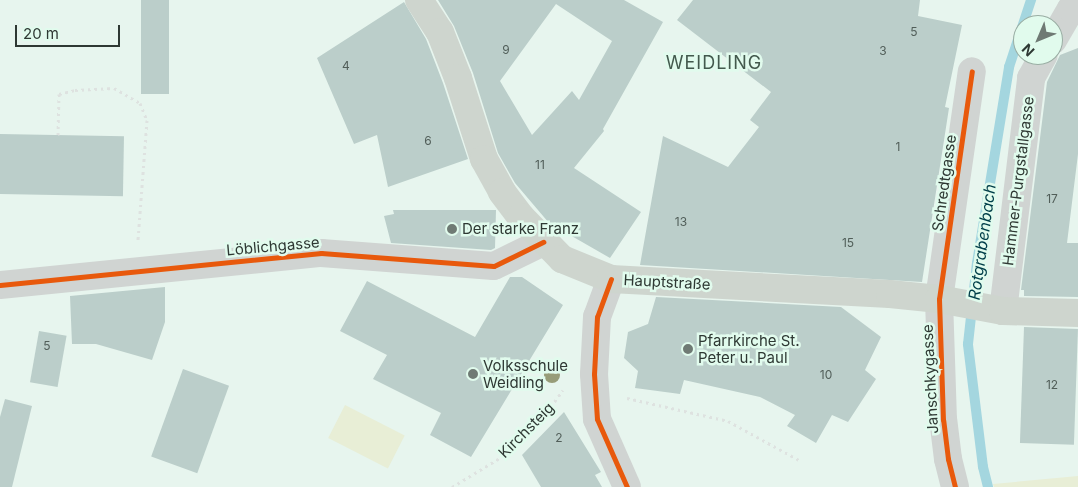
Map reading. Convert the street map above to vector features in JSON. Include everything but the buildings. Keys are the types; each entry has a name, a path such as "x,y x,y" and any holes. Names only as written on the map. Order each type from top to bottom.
{"main road":[{"name":"Hauptstraße","path":"419,0 440,32 458,78 484,159 502,192 542,242 562,259 611,279 890,294 947,300 997,310"},
{"path":"997,310 1078,313"}],"street":[{"path":"1063,23 1071,9 1078,4"},
{"name":"Hammer-Purgstallgasse","path":"997,310 1031,78 1038,65"},
{"name":"Schredtgasse","path":"947,300 972,71"},
{"name":"Löblichgasse","path":"0,285 321,253 494,266 542,242"},
{"path":"611,279 597,317 594,374 597,419 627,487"},
{"name":"Janschkygasse","path":"947,300 943,420 948,459 955,487"}],"path":[{"path":"58,135 60,94 75,90 114,88 140,104 147,120 138,248"},
{"path":"621,394 628,399 728,421 798,460"}],"green space":[{"path":"345,405 405,435 388,468 328,438"},
{"path":"1078,476 1078,487 994,487 993,484"}],"waterway":[{"name":"Rotgrabenbach","path":"988,487 983,467 968,344 977,263 1009,67 1031,0"}],"cycle path":[{"path":"955,487 948,459 943,420 939,299 972,71"},
{"path":"0,285 321,253 494,266 543,242"},
{"path":"611,279 597,317 594,374 597,419 627,487"}],"place":[{"name":"Der starke Franz","path":"452,229"},
{"name":"Pfarrkirche St. Peter u. Paul","path":"688,349"},
{"name":"Volksschule Weidling","path":"473,374"}],"district":[{"name":"WEIDLING","path":"714,63"}]}
